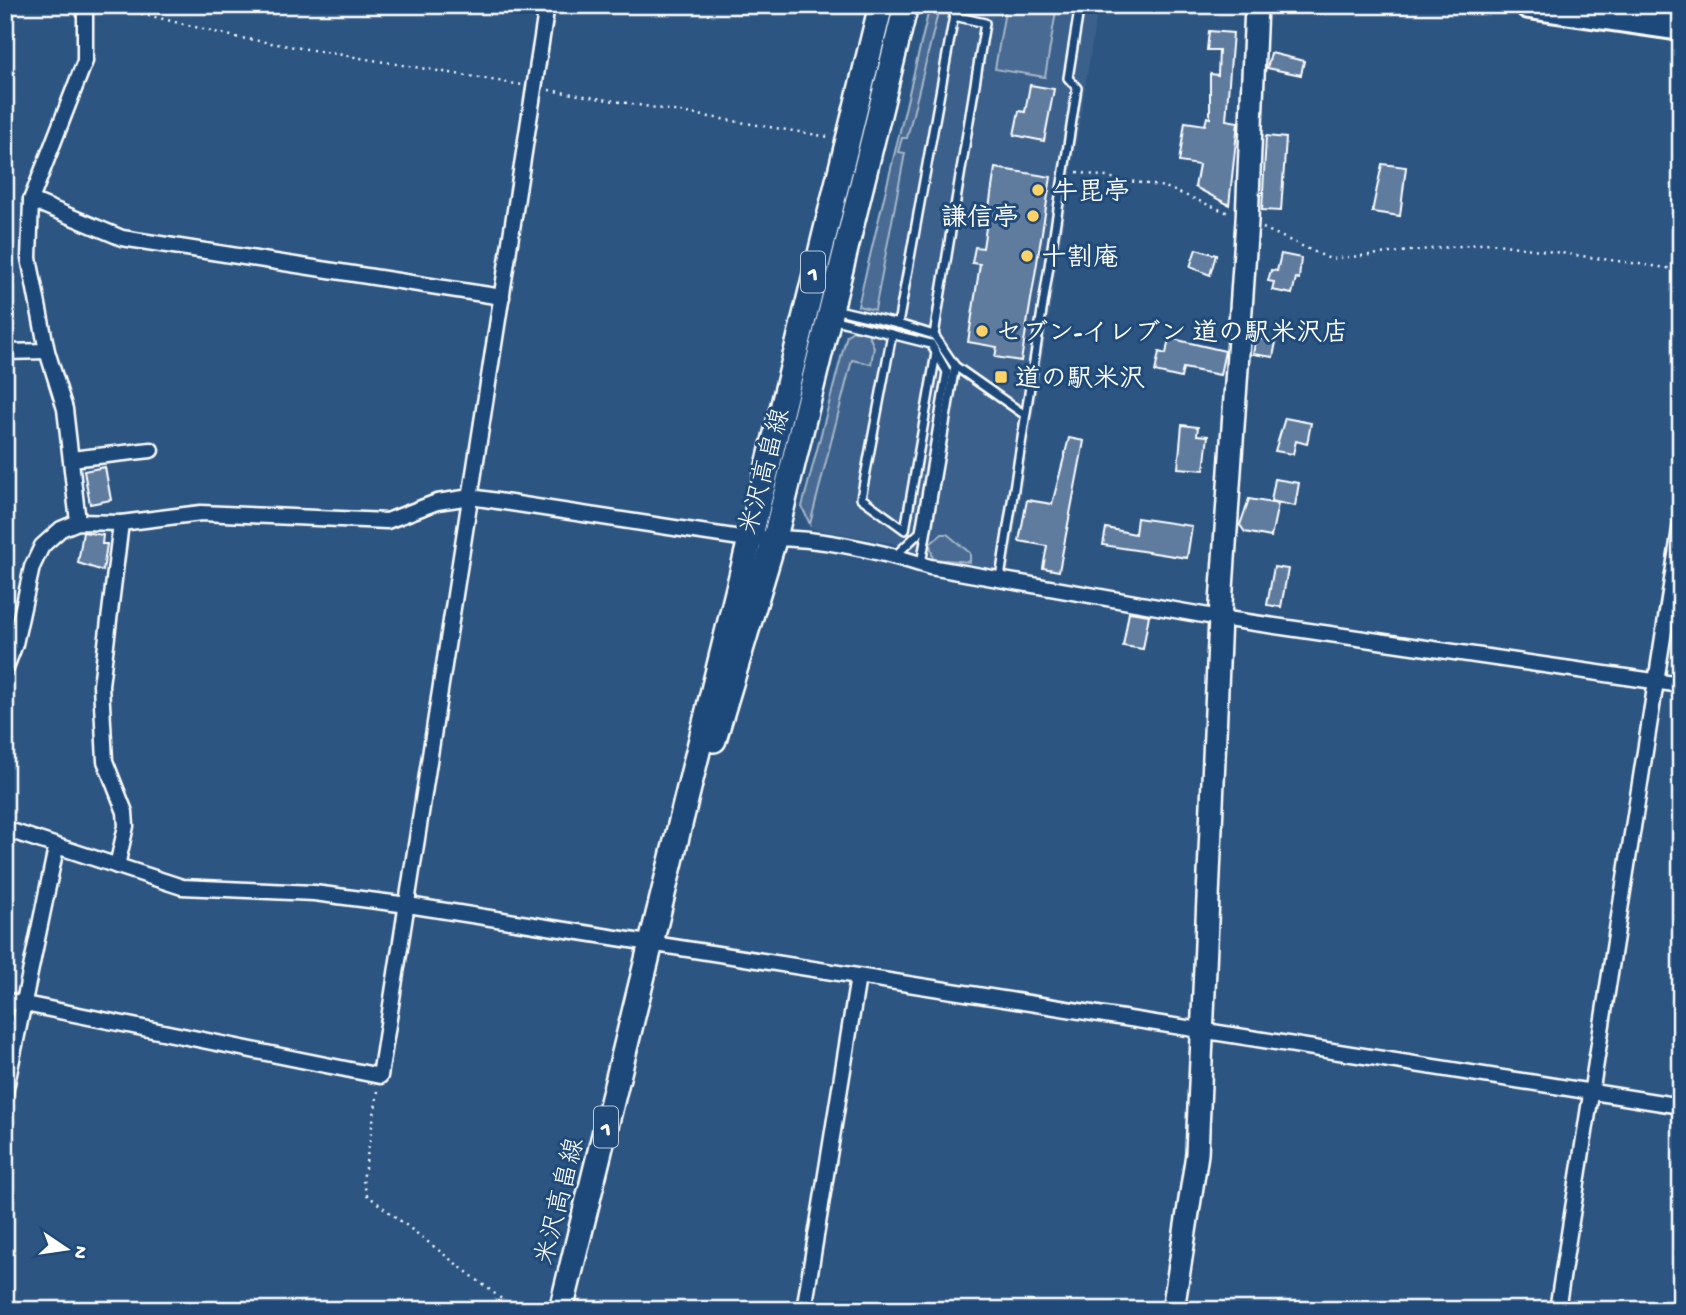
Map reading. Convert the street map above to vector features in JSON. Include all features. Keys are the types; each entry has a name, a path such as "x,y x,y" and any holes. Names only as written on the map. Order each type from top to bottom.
{"highway":[{"path":"1529,5 1681,27"},
{"path":"1670,5 1681,6"}],"main road":[{"name":"米沢高畠線","path":"561,1310 747,540 881,5"},
{"name":"米沢高畠線","path":"651,944 775,537 906,5"}],"street":[{"path":"78,522 65,410 47,351 29,258 31,200 85,61 85,5"},
{"path":"5,1000 380,1076 547,5"},
{"path":"1173,1310 1197,1154 1220,618 1247,221 1256,5"},
{"path":"31,200 122,238 502,297"},
{"path":"5,352 47,351"},
{"path":"71,459 151,450"},
{"path":"5,670 15,644 37,556 42,546 61,529 78,522 121,523 201,513 387,521 438,502 471,497 747,540 775,537 895,556 921,564 1220,618 1681,685"},
{"path":"117,866 126,826 125,812 105,761 101,685 121,523"},
{"path":"1557,1310 1681,523"},
{"path":"5,829 182,887 314,893 408,905 1681,1106"},
{"path":"5,1093 57,848"},
{"path":"804,1310 858,977"}],"lane":[{"path":"1000,578 1077,88 1068,78 1079,10"},
{"path":"898,324 954,16 985,23 934,335"},
{"path":"832,313 898,324 934,335 955,366 1026,415"},
{"path":"832,313 892,334 931,344 947,372 920,531 895,556"},
{"path":"892,334 861,498 905,530 936,353"},
{"path":"921,564 955,366"}],"path":[{"path":"107,5 235,37 846,139"},
{"path":"1077,172 1165,187 1330,259 1490,243 1681,270"},
{"path":"380,1076 363,1180 367,1195 516,1310"}],"shaded area":[{"name":"道の駅米沢","path":"928,5 1098,5 1009,571 931,560 892,543 809,528 801,507 845,334 851,330"},
{"path":"940,5 907,138 902,138 898,152 905,153 875,310 858,306 930,6"},
{"path":"1006,5 1057,5 1045,77 995,69"},
{"path":"853,331 868,333 874,347 871,364 852,360 810,524 802,507 847,335"},
{"path":"942,534 947,534 970,553 970,562 933,559 930,544"}],"building":[{"path":"1209,31 1233,33 1226,120 1238,122 1229,205 1195,187 1199,165 1179,162 1185,122 1205,125 1207,117 1210,118 1210,74 1218,75 1219,50 1207,50"},
{"path":"1271,53 1304,61 1301,75 1267,68"},
{"path":"1030,85 1054,89 1044,141 1014,135 1019,111 1025,112"},
{"path":"1266,136 1286,138 1281,211 1262,210"},
{"path":"1382,164 1406,167 1400,216 1372,212"},
{"path":"995,168 1051,177 1021,361 995,357 997,347 968,342 980,264 972,263 975,247 983,248"},
{"path":"1196,249 1216,255 1210,275 1190,267"},
{"path":"1281,254 1301,258 1299,279 1296,278 1292,294 1272,290 1274,282 1268,281 1271,270 1277,271"},
{"path":"1169,338 1225,351 1220,375 1183,368 1181,378 1155,372 1159,352 1166,354"},
{"path":"1256,338 1276,342 1273,357 1253,354"},
{"path":"1285,418 1311,423 1307,444 1296,441 1293,454 1275,451"},
{"path":"1182,425 1198,427 1197,435 1208,436 1204,470 1178,468"},
{"path":"1069,438 1084,441 1059,571 1043,568 1047,546 1019,541 1027,500 1052,504"},
{"path":"105,467 111,500 90,504 84,471"},
{"path":"1275,479 1299,483 1295,506 1271,501"},
{"path":"1249,499 1278,504 1271,537 1245,532 1240,525"},
{"path":"1137,518 1192,526 1187,558 1103,545 1106,528 1135,534"},
{"path":"83,532 103,535 102,544 107,544 103,571 78,563"},
{"path":"1274,567 1288,569 1281,607 1267,605"},
{"path":"1129,612 1149,615 1143,649 1123,646"}],"place":[{"name":"牛毘亭","path":"1038,190"},
{"name":"謙信亭","path":"1033,216"},
{"name":"十割庵","path":"1027,256"},
{"name":"セブン-イレブン 道の駅米沢店","path":"982,331"},
{"name":"道の駅米沢","path":"1001,377"}]}
